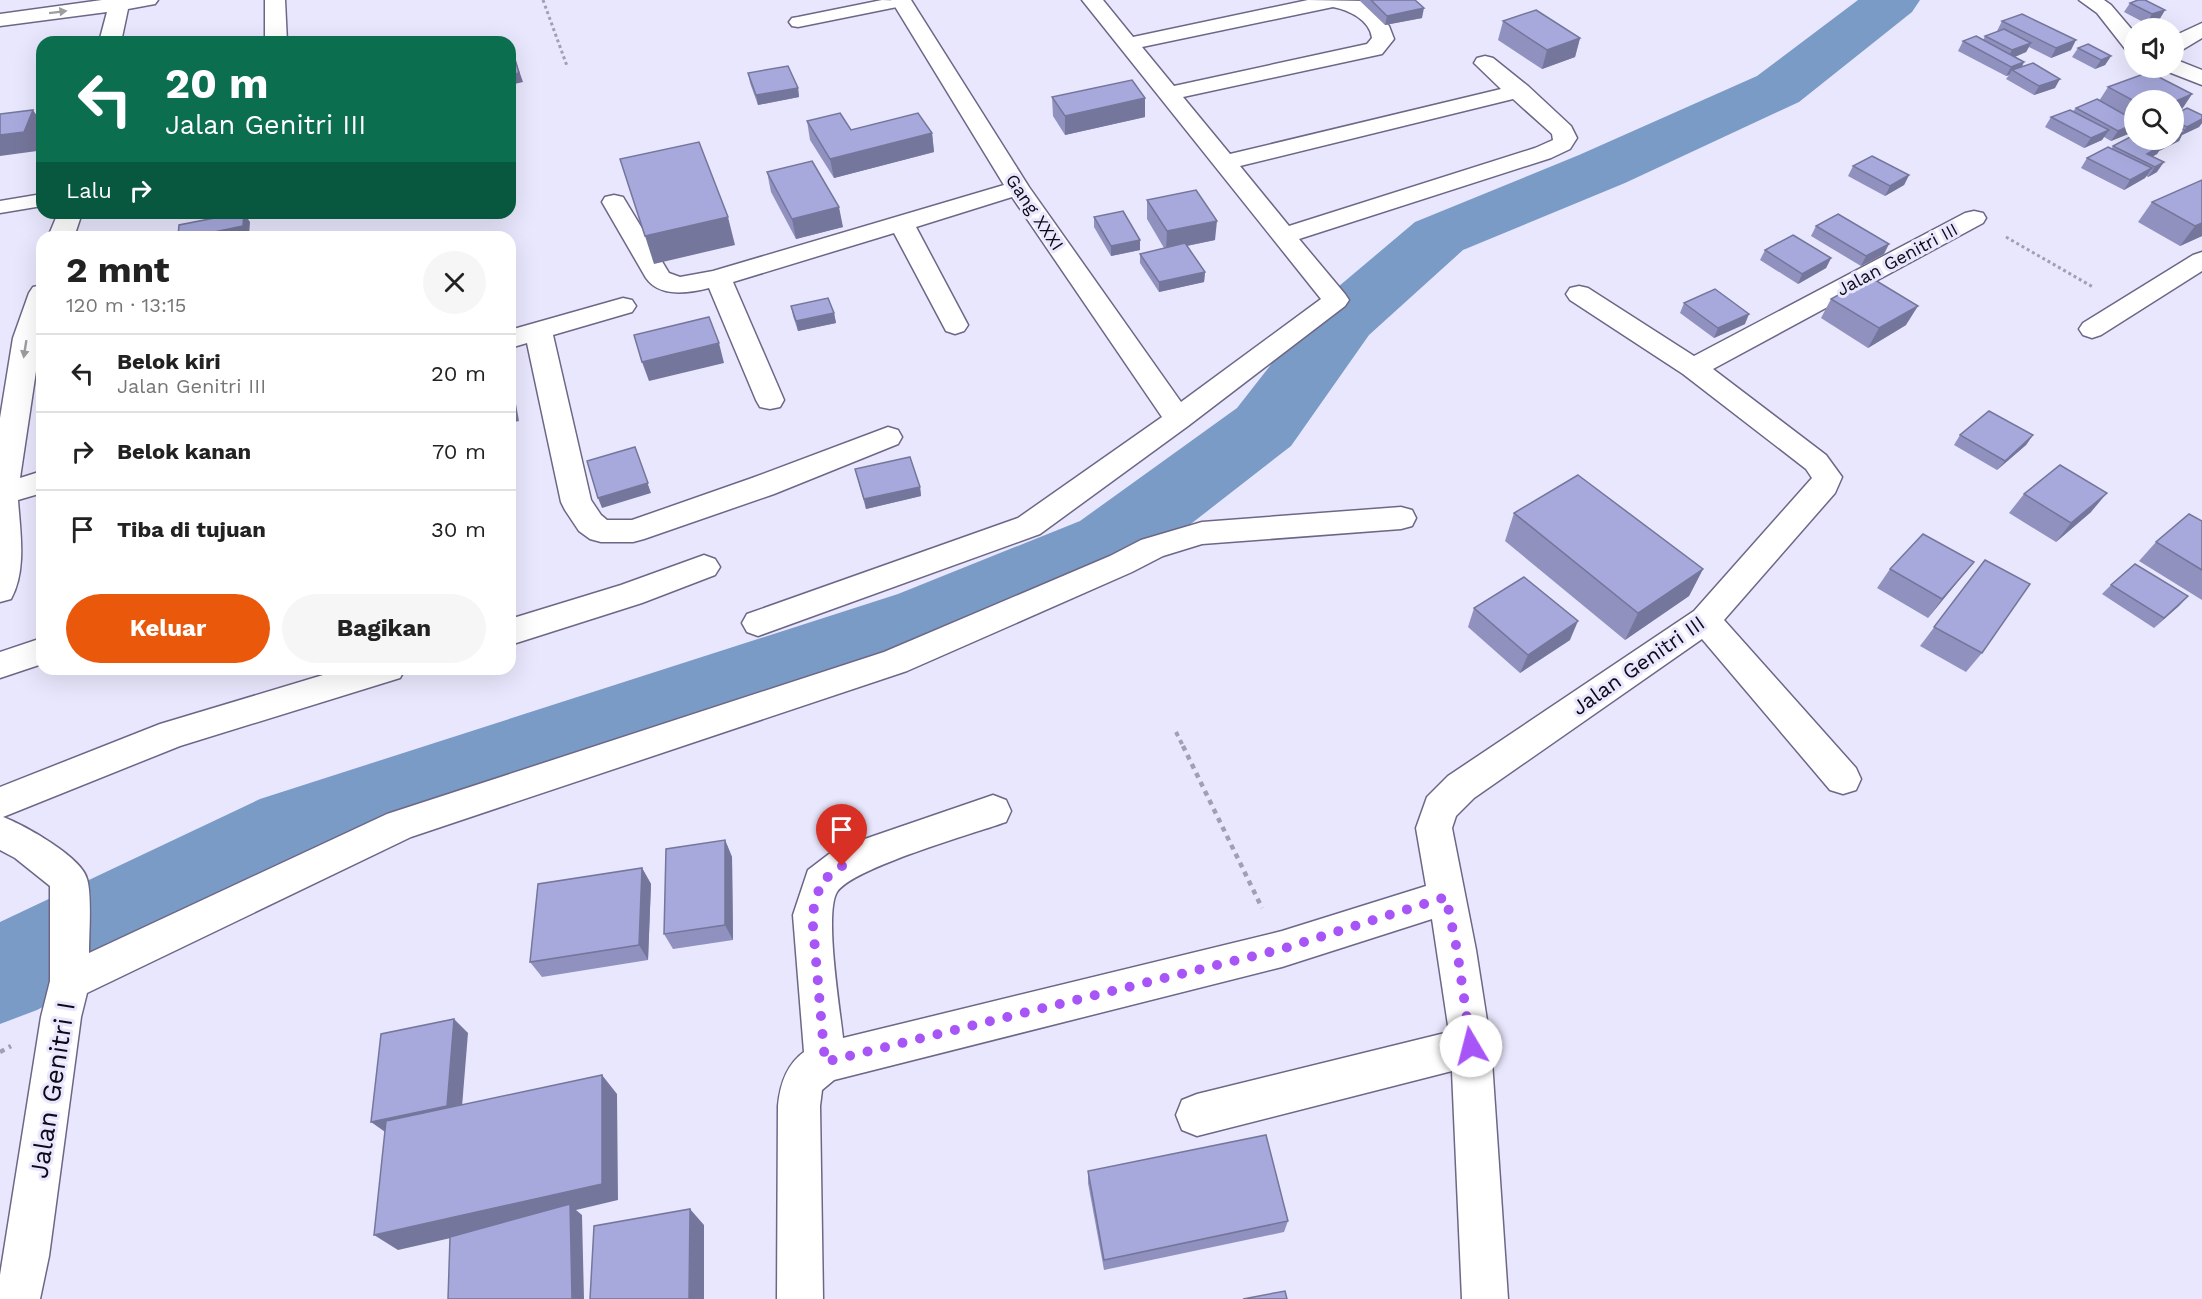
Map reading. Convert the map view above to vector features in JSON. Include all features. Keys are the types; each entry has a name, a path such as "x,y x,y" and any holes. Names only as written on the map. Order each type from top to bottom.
{"street":[{"path":"2,20 13,0"},
{"path":"2,20 148,0"},
{"path":"275,0 276,36"},
{"path":"758,623 1029,526 1178,419 1336,300 1092,0"},
{"path":"2090,0 2104,9 2124,33"},
{"name":"Gang XXXI","path":"902,1 1018,188 1178,419"},
{"path":"1128,44 1333,1 1346,1 1357,5 1382,30 1383,39 1374,49 1168,94"},
{"path":"111,36 119,4"},
{"path":"2184,39 2202,29"},
{"path":"1282,236 1543,153 1562,144 1565,138 1563,131 1520,91 1485,63"},
{"path":"2184,70 2202,78"},
{"path":"1224,163 1520,91"},
{"path":"614,202 659,278 668,284 682,285 718,278 1018,188"},
{"name":"Jalan Genitri III","path":"1693,368 1974,218"},
{"path":"901,222 955,325"},
{"path":"2092,329 2202,260"},
{"path":"718,278 770,400"},
{"name":"Jalan Genitri III","path":"1485,1299 1471,1046 1457,950 1434,828 1440,808 1461,787 1705,620 1824,484 1827,477 1816,462 1693,368 1579,294"},
{"path":"516,337 623,306"},
{"path":"0,590 6,551 3,494 26,338 36,310"},
{"path":"537,330 576,502 590,523 602,531 633,531 763,486 888,437"},
{"path":"3,494 36,484"},
{"path":"70,974 400,825 896,662 1121,564 1152,548 1202,533 1401,518"},
{"path":"516,630 631,594 704,567"},
{"path":"1705,620 1843,779"},
{"path":"0,666 36,653"},
{"path":"0,803 172,734 368,675"},
{"path":"825,1062 812,915 821,882 842,866 869,854 993,811"},
{"name":"Jalan Genitri I","path":"0,832 28,847 69,879 70,974 61,1017 27,1256 17,1299"},
{"path":"800,1299 801,1083 811,1071 825,1062 1282,949 1446,897"},
{"path":"1197,1115 1471,1046"}],"lane":[{"path":"798,22 902,1"},
{"path":"0,207 36,201"}],"path":[{"path":"543,0 567,66"},
{"path":"1974,218 2128,307"},
{"path":"1176,732 1282,949"}],"building":[{"path":"1371,0 1415,0 1424,8 1387,16"},
{"path":"2145,0 2165,10 2152,14 2130,3"},
{"path":"1536,10 1580,38 1547,50 1503,21"},
{"path":"2022,14 2076,40 2056,48 2002,21"},
{"path":"2004,29 2031,43 2012,50 1985,36"},
{"path":"1976,36 2024,62 2011,67 1963,41"},
{"path":"2088,44 2111,56 2101,60 2078,48"},
{"path":"2033,63 2060,79 2039,86 2012,70"},
{"path":"788,66 798,88 756,95 748,73"},
{"path":"2133,78 2161,78 2192,94 2184,98 2184,90 2124,90 2124,96 2108,87"},
{"path":"1132,80 1145,98 1065,116 1052,97"},
{"path":"2097,99 2124,114 2124,128 2118,131 2076,108"},
{"path":"2187,108 2202,115 2202,119 2187,127 2184,126 2184,110"},
{"path":"33,110 24,132 0,135 0,114"},
{"path":"2070,110 2109,130 2091,138 2051,117"},
{"path":"840,113 851,130 918,113 932,133 830,159 807,121"},
{"path":"2124,140 2124,150 2154,150 2147,154 2164,162 2155,167 2113,146"},
{"path":"699,142 728,217 645,236 620,159"},
{"path":"2108,147 2152,168 2130,180 2087,158"},
{"path":"1872,156 1909,175 1890,186 1853,166"},
{"path":"812,161 839,207 792,219 767,172"},
{"path":"2202,180 2202,223 2195,226 2152,202"},
{"path":"1196,190 1217,221 1167,231 1147,200"},
{"path":"1123,211 1140,240 1111,246 1094,217"},
{"path":"1838,214 1889,244 1866,256 1816,226"},
{"path":"210,219 244,219 243,226 219,231 178,231 179,225"},
{"path":"1793,235 1831,258 1802,274 1765,250"},
{"path":"1185,243 1205,272 1159,282 1140,254"},
{"path":"1870,277 1918,306 1879,328 1831,299"},
{"path":"1715,289 1749,314 1718,328 1684,303"},
{"path":"828,298 834,313 796,321 791,306"},
{"path":"709,317 719,343 642,362 634,335"},
{"path":"1989,411 2033,435 2005,461 1960,435"},
{"path":"635,447 648,483 598,498 587,461"},
{"path":"910,457 920,487 864,499 855,469"},
{"path":"2060,465 2107,493 2071,523 2024,494"},
{"path":"1578,475 1703,569 1638,613 1514,513"},
{"path":"2189,514 2202,521 2202,570 2156,542"},
{"path":"1923,534 1974,562 1942,599 1890,569"},
{"path":"1985,560 2030,584 1982,653 1934,627"},
{"path":"2135,564 2188,596 2164,618 2111,585"},
{"path":"1524,577 1578,621 1528,655 1474,608"},
{"path":"725,840 725,925 664,934 666,849"},
{"path":"642,868 639,945 530,962 538,884"},
{"path":"454,1019 447,1106 371,1122 381,1034"},
{"path":"602,1075 602,1184 374,1235 386,1121"},
{"path":"1266,1135 1288,1221 1104,1260 1088,1171"},
{"path":"570,1204 572,1299 448,1299 450,1237"},
{"path":"690,1209 689,1299 590,1299 594,1226"},
{"path":"1285,1291 1287,1299 1243,1299"}],"waterway":[{"path":"0,975 295,829 518,757 929,618 1109,543 1264,427 1344,319 1439,236 1602,169 1778,89 1893,0"}],"route":[{"path":"842,866 821,882 812,915 825,1062 1282,949 1446,897 1457,950 1471,1046"}]}
